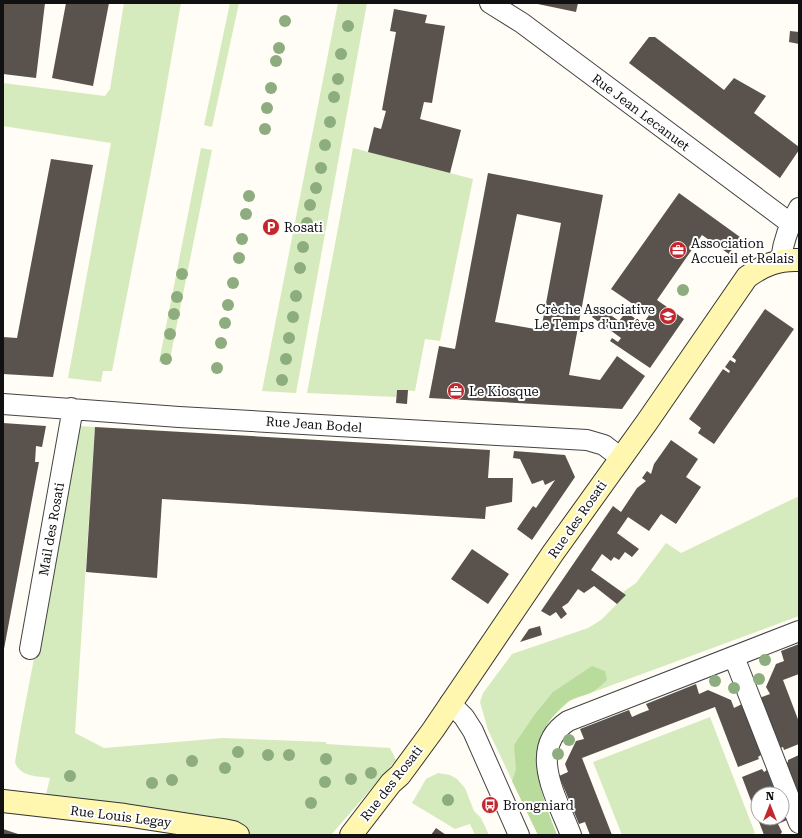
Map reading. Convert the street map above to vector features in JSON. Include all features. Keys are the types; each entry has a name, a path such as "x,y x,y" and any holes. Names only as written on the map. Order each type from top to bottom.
{"street":[{"name":"Rue Jean Lecanuet","path":"490,3 522,23 794,216"},
{"name":"Rue des Rosati","path":"351,835 391,783 400,775 571,527 747,277 764,266 790,260 782,246 794,216"},
{"name":"Rue Jean Bodel","path":"3,404 179,417 587,440 604,445 621,458"},
{"name":"Mail des Rosati","path":"30,650 71,419 71,408"},
{"path":"571,835 547,765 547,747 554,731 568,721 799,631"},
{"path":"734,656 799,823"},
{"path":"450,704 464,716 473,731 519,835"},
{"name":"Rue Louis Legay","path":"3,801 223,830 233,832 238,835"}],"green space":[{"path":"124,3 181,3 156,146 112,371 103,371 101,382 68,378 111,143 3,126 3,83 105,96 110,89"},
{"path":"230,3 239,3 212,127 204,125"},
{"path":"338,3 367,3 296,393 262,391"},
{"path":"201,148 212,150 169,364 159,362"},
{"path":"353,148 473,179 440,341 425,339 415,391 397,390 396,397 307,393"},
{"path":"79,426 95,427 75,733 104,748 223,738 326,742 326,744 390,748 396,760 331,835 247,835 44,803 50,778 30,775 21,771 17,767 15,762 21,726"},
{"path":"799,496 799,616 569,701 547,723 540,736 536,750 538,779 546,808 557,835 538,835 488,730 480,702 483,693 512,654 588,628 601,620 626,595 623,592 636,583 666,543 681,553"},
{"path":"592,666 605,671 607,680 592,692 568,702 553,717 543,732 538,748 537,765 539,782 557,835 538,835 512,781 516,770 514,745 535,714 553,692"},
{"path":"710,717 750,820 750,826 752,826 755,833 750,835 622,835 593,762"},
{"path":"438,773 450,775 457,779 465,788 474,811 481,818 489,835 475,835 470,824 455,829 412,803 426,779"}],"building":[{"path":"3,3 45,3 36,78 3,74"},
{"path":"66,3 109,3 93,86 52,78"},
{"path":"533,3 578,3 576,12"},
{"path":"394,9 427,15 425,23 445,26 432,103 424,102 420,119 461,130 450,173 368,152 374,127 381,129 386,111 382,110 396,32 390,31"},
{"path":"790,31 799,32 799,44 789,42"},
{"path":"649,37 655,37 724,90 734,78 766,96 754,113 799,147 799,150 780,178 629,63"},
{"path":"51,159 93,165 53,377 3,374 3,337 17,338"},
{"path":"488,173 603,195 569,375 600,380 617,356 645,376 622,409 429,398 439,346 455,349","holes":["517,214 561,223 541,330 495,322"]},
{"path":"679,193 740,237 729,254 702,235 657,300 684,319 650,368 610,341 612,338 618,342 621,338 592,317 599,307 619,321 626,312 643,324 649,315 611,289"},
{"path":"765,309 794,329 714,444 698,433 701,428 689,419 723,369 729,373 730,371 725,367 730,360 735,363 736,360 732,357"},
{"path":"397,390 408,390 407,404 396,403"},
{"path":"3,423 46,426 42,447 36,446 35,462 39,462 4,649"},
{"path":"95,427 490,450 488,478 513,478 512,502 486,507 485,519 162,499 157,578 86,572"},
{"path":"671,440 698,459 686,477 701,487 676,524 661,514 649,531 628,517 617,533 639,549 632,557 625,552 619,560 614,557 611,561 602,554 591,570 626,595 617,604 594,586 584,593 578,589 568,603 562,607 567,614 561,619 556,612 550,616 541,611 613,506 621,512 637,488 646,481 642,478 647,471 651,474 654,464"},
{"path":"514,451 565,455 575,477 532,540 517,529 533,506 536,508 555,480 545,485 543,480 532,484 520,459 513,458"},
{"path":"472,549 509,574 488,604 451,579"},
{"path":"540,626 542,635 520,642 529,629"},
{"path":"799,644 799,674 783,680 799,722 799,744 784,750 783,747 780,748 759,698 770,694 766,687 776,664 784,661 781,651"},
{"path":"696,684 699,694 708,690 731,700 734,708 742,704 761,755 758,757 759,759 738,767 715,707 582,758 612,835 590,835 585,822 579,824 559,776 568,772 565,764 576,741 584,739 580,729 629,710 632,717 649,710 646,704"},
{"path":"799,755 799,799 786,763 788,760"},
{"path":"762,769 764,772 767,770 773,786 750,786 750,798 742,777"},
{"path":"761,826 779,826 782,832 780,835 764,835"},
{"path":"436,828 446,835 431,835"},
{"path":"3,829 21,835 3,835"}],"place":[{"name":"Rosati","path":"271,227"},
{"name":"Association Accueil et Relais","path":"678,250"},
{"name":"Crèche Associative Le Temps d’un rêve","path":"668,316"},
{"name":"Le Kiosque","path":"456,391"},
{"name":"Brongniard","path":"490,805"}]}
